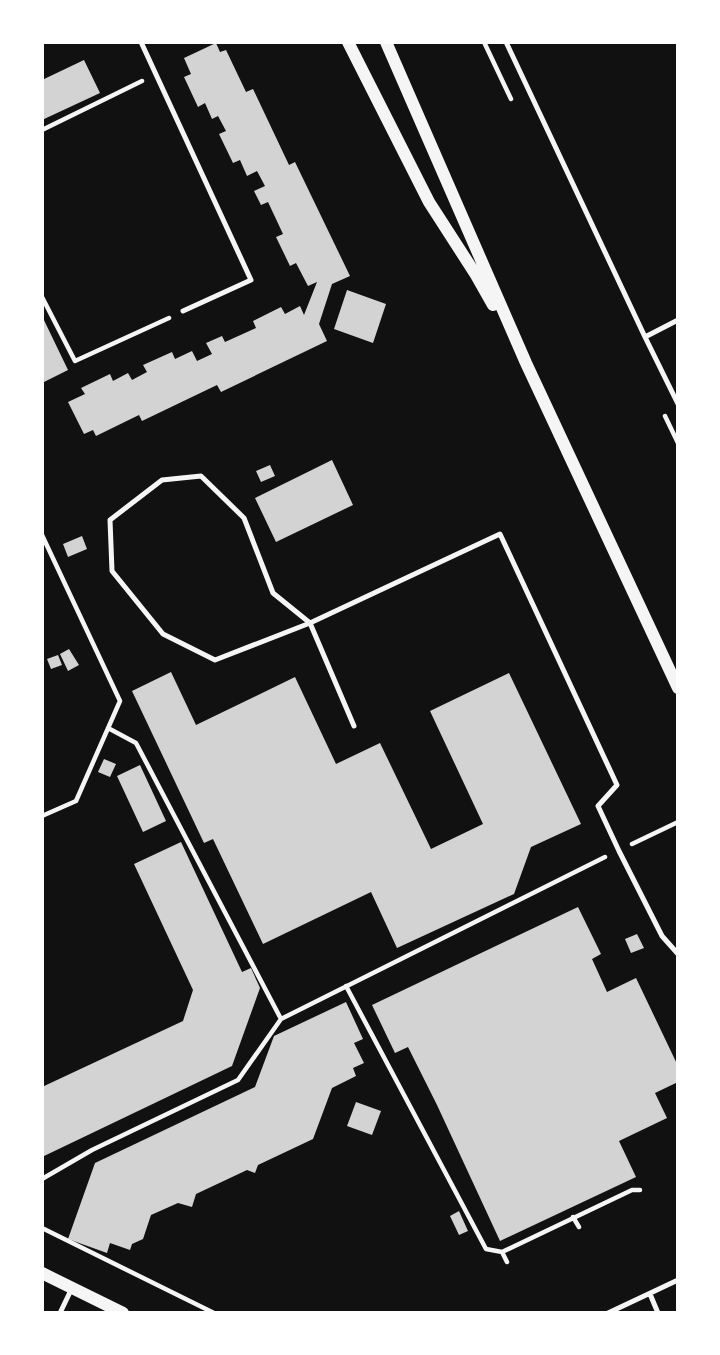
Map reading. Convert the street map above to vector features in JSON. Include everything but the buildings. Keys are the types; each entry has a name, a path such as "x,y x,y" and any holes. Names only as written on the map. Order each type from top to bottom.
{"street":[{"path":"348,42 429,202 476,275 526,363"},
{"path":"386,42 526,363 678,688"},
{"path":"42,1273 123,1313"}],"lane":[{"path":"141,42 251,280 183,311"},
{"path":"506,42 678,404"},
{"path":"645,337 678,320"},
{"path":"354,726 310,624 273,593 244,518 201,476 162,480 110,520 111,571 163,634 215,660 310,624 500,534 617,785 598,806 662,936 678,954"},
{"path":"608,1313 678,1280"},
{"path":"60,1313 72,1289"},
{"path":"650,1294 658,1313"}],"path":[{"path":"42,130 155,74"},
{"path":"42,297 75,360 183,311"},
{"path":"42,535 120,701 75,801 42,816"},
{"path":"108,728 136,743 281,1018"},
{"path":"631,845 678,822"},
{"path":"42,1180 92,1150 238,1080 281,1018 619,851"},
{"path":"346,986 486,1249 502,1252 632,1190 640,1190"},
{"path":"573,1217 579,1227"},
{"path":"42,1228 214,1313"},
{"path":"502,1252 507,1262"}]}
